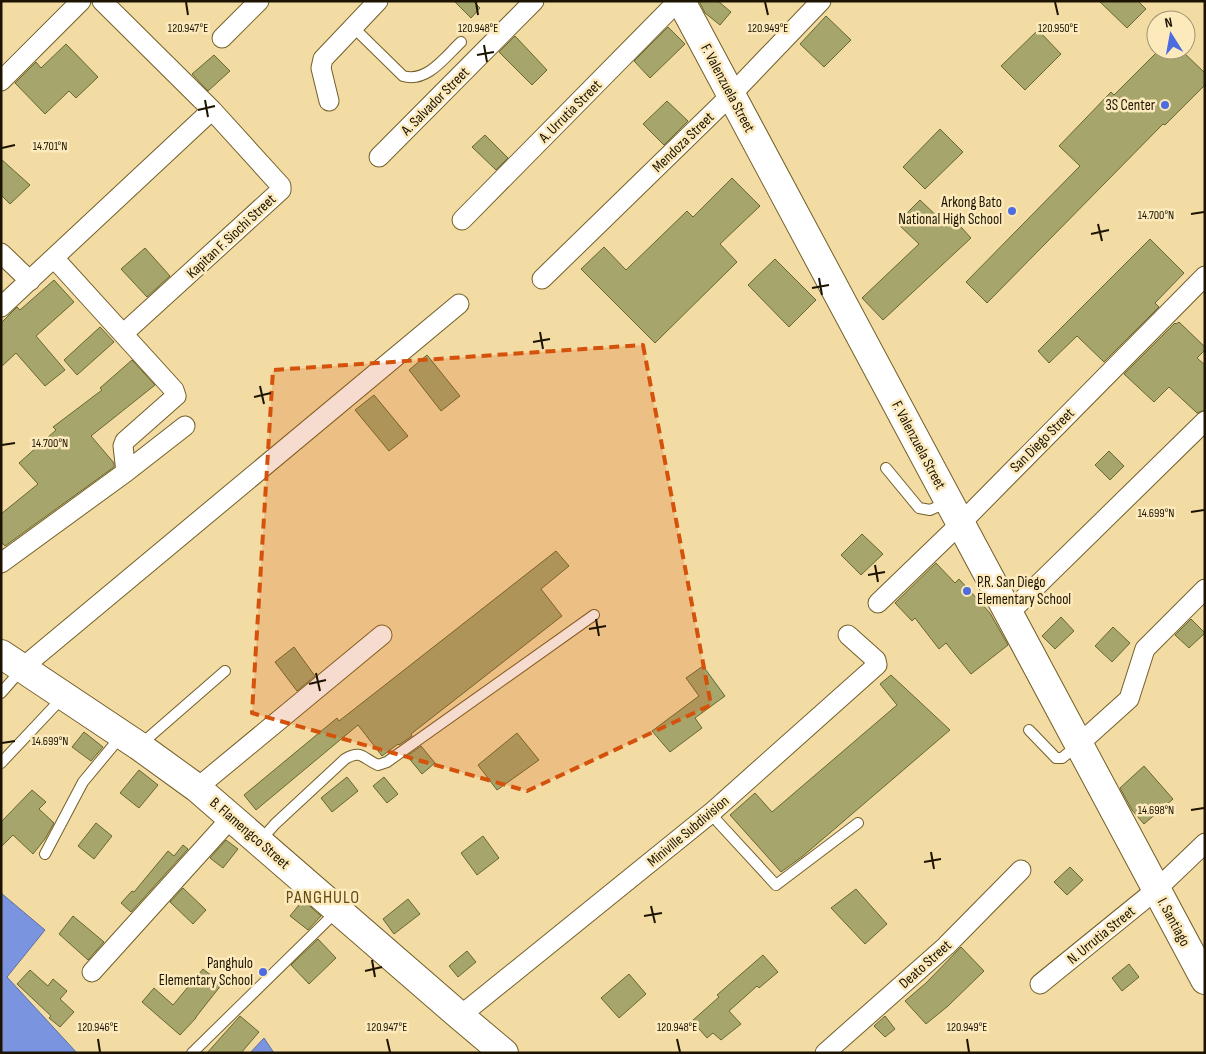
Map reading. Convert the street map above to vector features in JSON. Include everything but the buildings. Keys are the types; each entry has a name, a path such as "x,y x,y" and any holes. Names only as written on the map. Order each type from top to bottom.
{"street":[{"path":"1,81 81,1"},
{"name":"Kapitan F. Siochi Street","path":"102,1 212,110 279,183 281,190 124,333"},
{"path":"329,102 322,63 323,59 378,1"},
{"name":"A. Salvador Street","path":"378,157 534,1"},
{"name":"F. Valenzuela Street","path":"680,1 1157,889"},
{"name":"A. Urrutia Street","path":"462,220 680,1"},
{"name":"Mendoza Street","path":"542,279 731,95 822,1"},
{"path":"222,38 255,3"},
{"path":"1,307 212,110"},
{"path":"1,253 30,281"},
{"path":"54,258 124,333 176,393 176,396 126,441 123,446 126,472"},
{"name":"San Diego Street","path":"878,603 955,512 1205,276"},
{"path":"12,661 459,304"},
{"path":"1009,613 1205,420"},
{"path":"1,563 126,472 185,426"},
{"path":"1079,744 1129,699 1145,650 1205,589"},
{"name":"Miniville Subdivision","path":"460,1016 711,813 877,665 876,660 848,634"},
{"path":"197,788 382,635"},
{"name":"B. Flamengco Street","path":"12,661 131,740 197,788 504,1053"},
{"path":"92,972 232,818"},
{"name":"N. Urrutia Street","path":"1040,984 1157,889 1205,843"},
{"name":"Deato Street","path":"825,1053 946,946 1021,870"},
{"name":"I. Santiago","path":"1157,889 1205,980"}],"lane":[{"path":"353,28 403,76 410,78 419,77 430,72 461,42"},
{"path":"886,468 919,508 955,512"},
{"path":"259,842 275,824 345,759 353,754 360,754 378,765 387,762 594,615"},
{"path":"1,693 12,661"},
{"path":"45,854 83,782 131,740 225,672"},
{"path":"1,763 64,696"},
{"path":"1029,730 1056,758 1062,758 1079,744"},
{"path":"711,813 776,885 858,823"},
{"path":"192,1053 338,910"}],"highlighted area":[{"path":"643,345 711,705 527,791 252,713 273,370"}],"water":[{"path":"1,893 45,930 7,977 77,1053 1,1053"},
{"path":"264,1038 274,1053 250,1053"}],"place":[{"name":"3S Center","path":"1165,105"},
{"name":"Arkong Bato National High School","path":"1012,211"},
{"name":"P.R. San Diego Elementary School","path":"967,591"},
{"name":"Panghulo Elementary School","path":"263,972"}],"district":[{"name":"PANGHULO","path":"323,897"}]}
